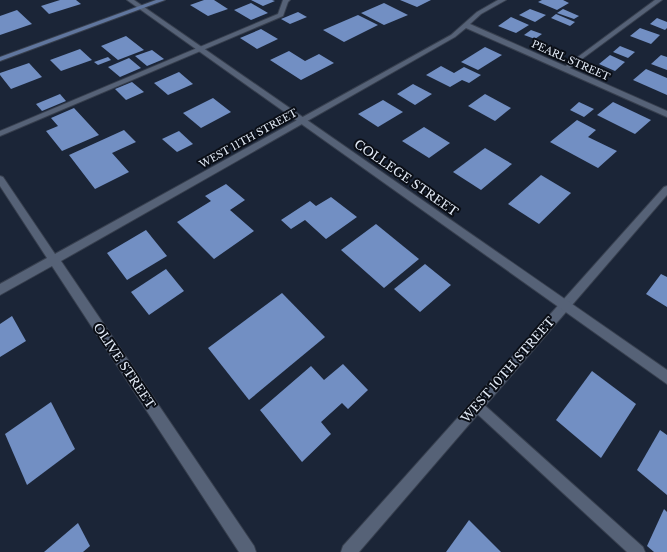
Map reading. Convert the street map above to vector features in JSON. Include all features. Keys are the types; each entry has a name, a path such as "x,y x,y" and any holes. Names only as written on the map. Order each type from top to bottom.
{"main road":[{"path":"0,59 162,0"}],"street":[{"name":"COLLEGE STREET","path":"130,0 667,378"},
{"name":"WEST 11TH STREET","path":"0,290 453,36 479,13 503,0"},
{"name":"PEARL STREET","path":"466,25 667,114"},
{"name":"OLIVE STREET","path":"0,179 248,552"},
{"name":"WEST 10TH STREET","path":"349,552 667,188"}],"lane":[{"path":"0,134 281,15 285,1 287,0"},
{"path":"565,69 659,0"},
{"path":"476,406 638,552"}],"building":[{"path":"60,0 76,0 81,4 49,14 41,6"},
{"path":"204,0 214,0 228,9 208,16 190,5"},
{"path":"251,0 272,0 275,1 263,6"},
{"path":"400,0 431,0 417,7"},
{"path":"542,0 563,0 569,3 557,10 538,2"},
{"path":"251,3 268,13 251,20 234,10"},
{"path":"384,3 408,15 384,25 361,13"},
{"path":"530,9 546,15 535,22 519,15"},
{"path":"563,9 579,16 574,19 557,13"},
{"path":"17,10 32,24 0,35 0,16"},
{"path":"298,12 307,17 290,24 281,19"},
{"path":"556,14 575,22 570,26 551,18"},
{"path":"358,15 378,25 344,42 323,30"},
{"path":"511,17 529,25 516,33 498,26"},
{"path":"657,18 667,22 667,28 665,30 650,24"},
{"path":"640,28 660,35 651,44 630,36"},
{"path":"261,29 278,39 257,49 240,38"},
{"path":"531,30 542,34 535,39 524,35"},
{"path":"126,36 144,50 118,60 101,46"},
{"path":"620,46 635,52 628,58 613,52"},
{"path":"485,47 502,55 478,70 461,62"},
{"path":"80,49 92,60 61,71 50,60"},
{"path":"152,50 164,59 147,66 135,56"},
{"path":"289,51 305,61 319,54 334,63 301,80 270,60"},
{"path":"610,55 625,62 615,71 599,64"},
{"path":"661,55 667,57 667,70 651,64"},
{"path":"108,57 111,60 98,65 94,62"},
{"path":"129,58 141,68 120,77 108,67"},
{"path":"29,63 42,77 11,89 0,73"},
{"path":"441,66 454,73 464,67 481,75 469,83 462,80 450,87 426,75"},
{"path":"646,69 667,78 667,95 633,80"},
{"path":"179,72 193,84 168,95 154,83"},
{"path":"132,82 144,92 126,100 115,89"},
{"path":"413,84 432,94 415,105 397,94"},
{"path":"60,94 66,101 42,111 36,104"},
{"path":"485,94 511,108 495,121 468,106"},
{"path":"213,98 231,112 201,128 183,113"},
{"path":"383,100 403,112 378,127 358,114"},
{"path":"579,102 594,109 584,117 570,110"},
{"path":"613,102 651,120 635,134 597,115"},
{"path":"74,108 99,135 62,151 46,131 58,126 51,118"},
{"path":"577,120 596,130 588,137 617,151 598,168 550,142"},
{"path":"424,127 450,143 429,158 402,141"},
{"path":"124,130 136,142 112,153 129,172 95,189 69,155"},
{"path":"179,131 193,144 177,152 162,139"},
{"path":"485,148 512,164 481,190 453,172"},
{"path":"541,175 571,193 539,224 508,204"},
{"path":"226,184 245,200 230,210 254,231 214,259 177,222 211,201 205,196"},
{"path":"331,197 357,217 326,239 305,220 291,229 281,220 310,201 316,206"},
{"path":"376,224 419,259 384,288 341,250"},
{"path":"146,230 167,256 127,280 107,253"},
{"path":"425,264 451,285 420,312 394,289"},
{"path":"166,269 184,291 149,315 131,292"},
{"path":"661,274 667,277 667,307 646,294"},
{"path":"282,293 325,337 249,400 208,348"},
{"path":"12,316 26,341 0,357 0,324"},
{"path":"343,364 368,390 348,409 342,403 321,422 331,434 302,462 260,410 311,366 324,380"},
{"path":"592,371 636,404 601,458 556,420"},
{"path":"51,402 75,449 27,485 5,434"},
{"path":"660,430 667,435 667,495 637,470"},
{"path":"664,509 667,512 667,552 654,552 647,546"},
{"path":"469,520 501,552 446,552"},
{"path":"78,523 90,546 83,552 44,552"}]}
